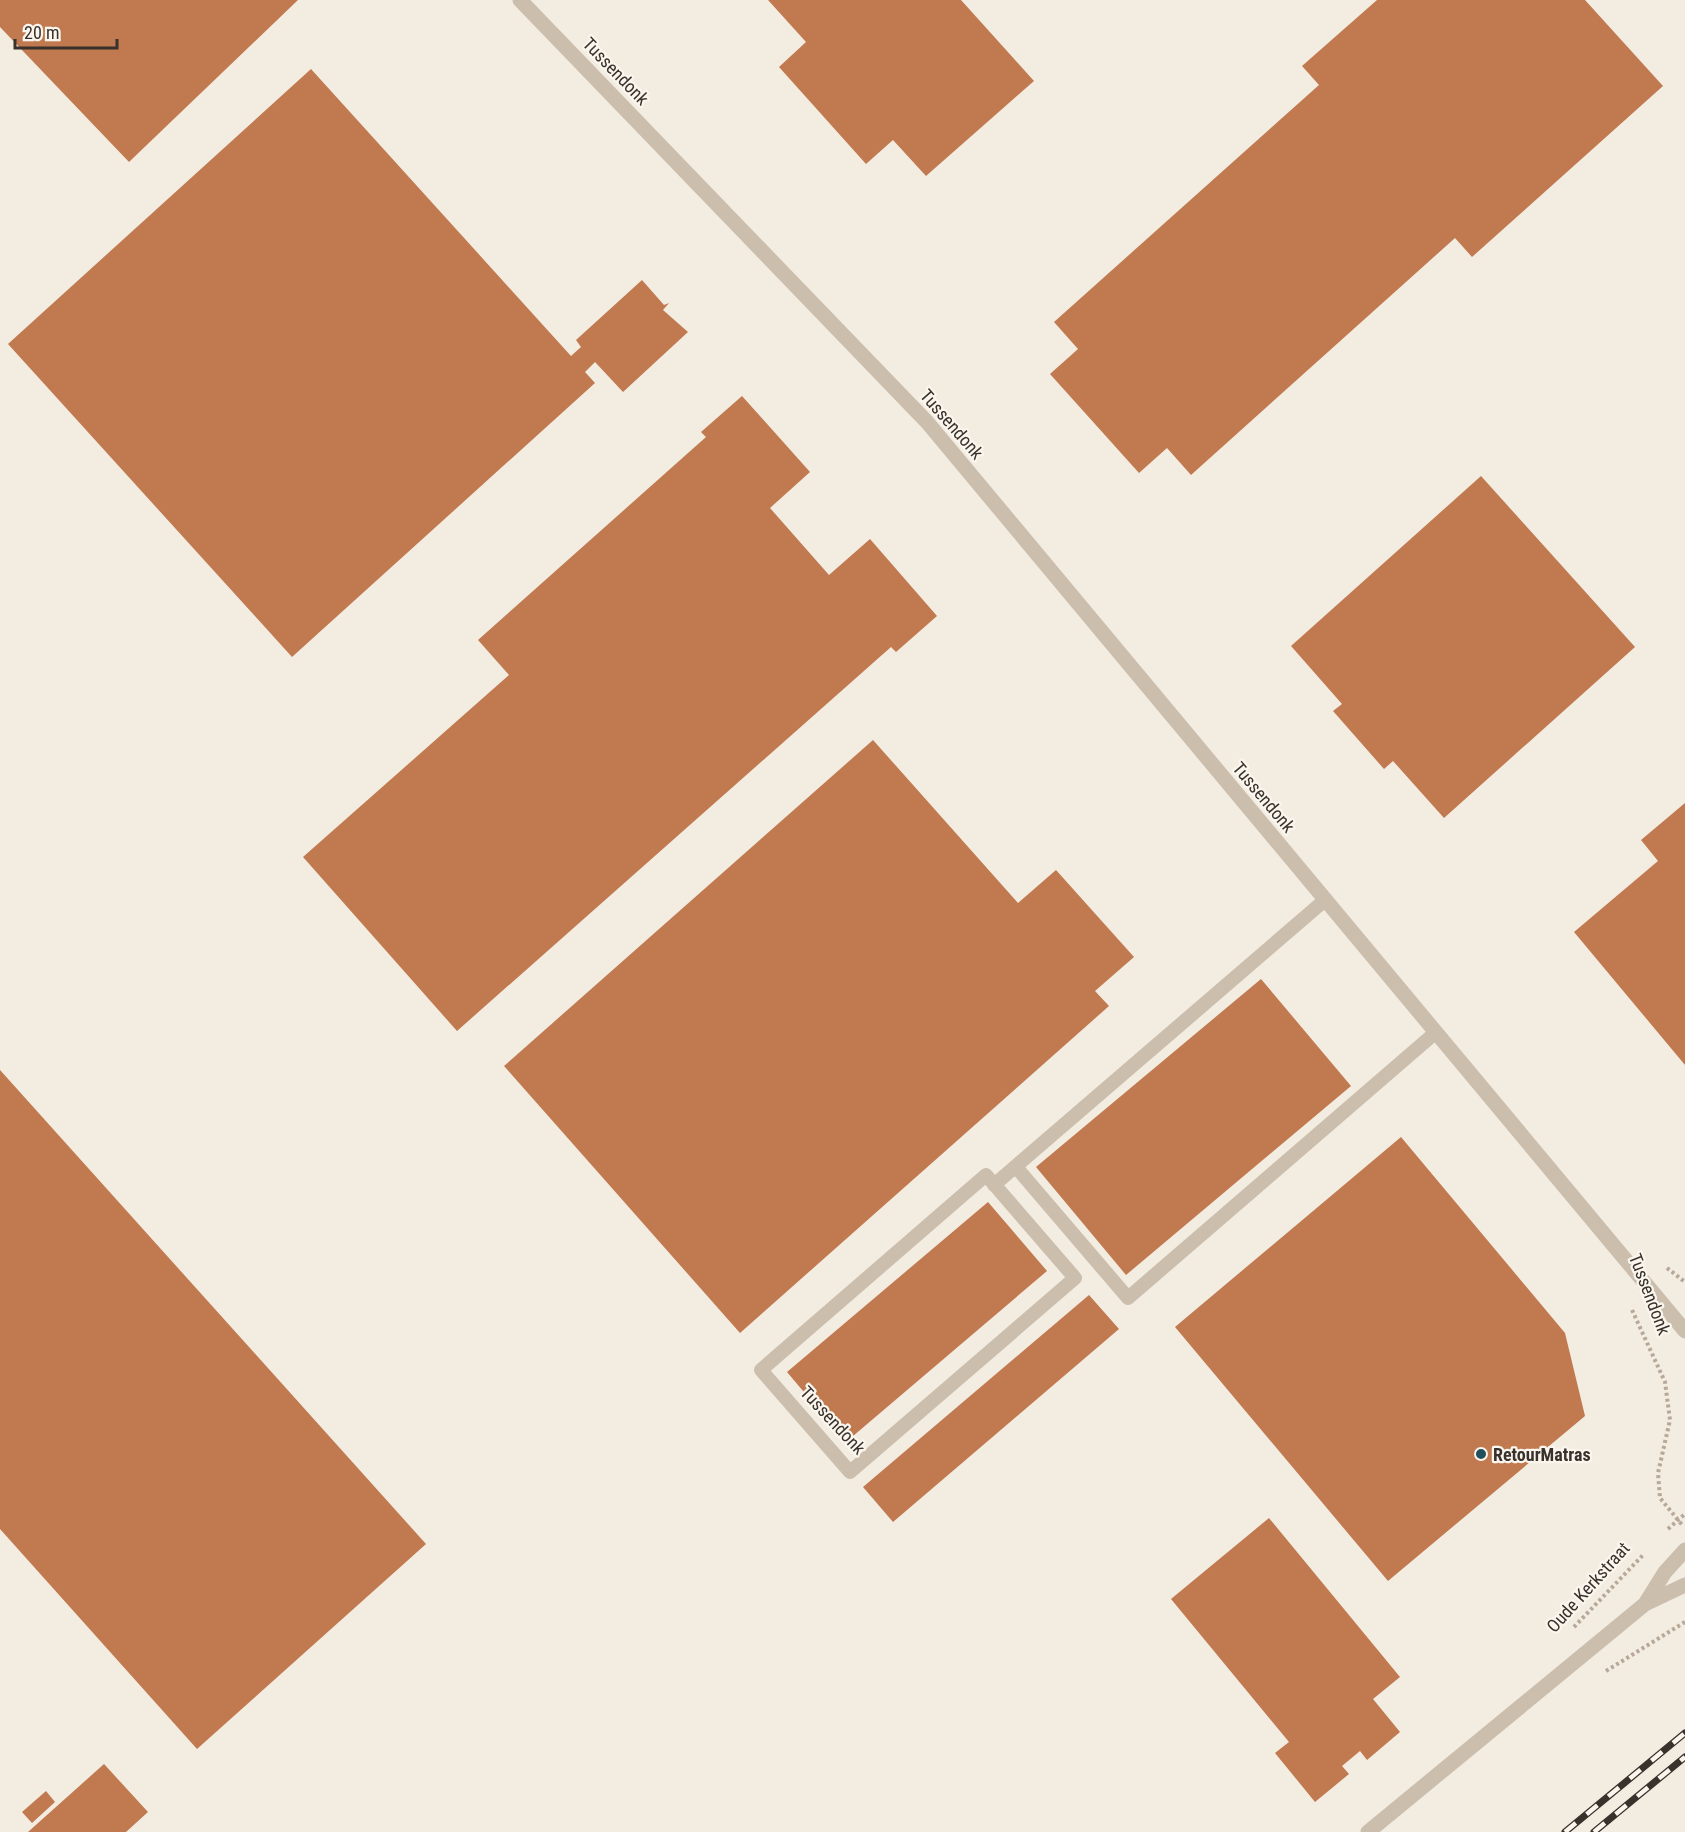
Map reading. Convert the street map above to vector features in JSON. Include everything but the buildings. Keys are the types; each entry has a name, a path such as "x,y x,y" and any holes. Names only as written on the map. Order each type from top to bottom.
{"street":[{"name":"Tussendonk","path":"520,0 927,422 1685,1331"},
{"path":"1645,1604 1665,1572 1685,1550"},
{"path":"1368,1832 1645,1604 1685,1585"}],"lane":[{"path":"994,1185 1324,900"},
{"path":"1016,1167 1128,1298 1435,1033"},
{"name":"Tussendonk","path":"986,1175 994,1185 1075,1278 850,1472 761,1370 986,1175"}],"path":[{"name":"Tussendonk","path":"1632,1309 1665,1382 1670,1420 1658,1473 1660,1498 1685,1528"},
{"path":"1661,1537 1685,1514"},
{"name":"Oude Kerkstraat","path":"1572,1629 1645,1554"}],"railway":[{"path":"1565,1832 1685,1733"},
{"path":"1594,1832 1685,1757"}],"place":[{"name":"RetourMatras","path":"1481,1454"}]}
